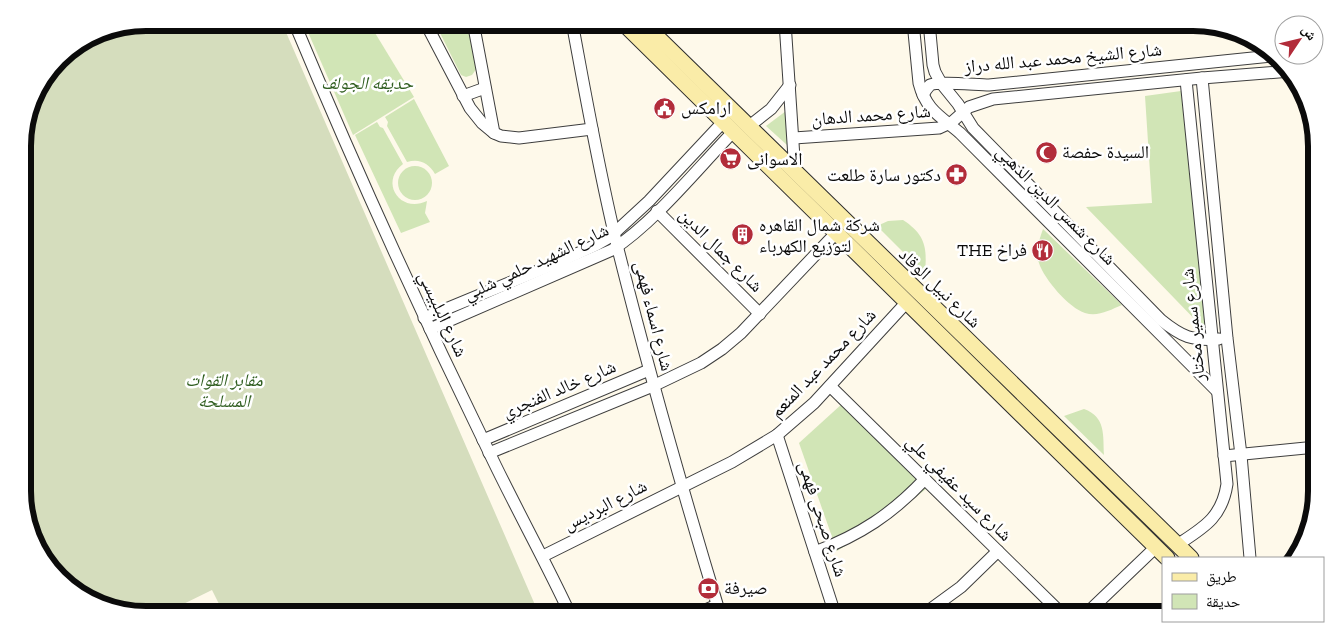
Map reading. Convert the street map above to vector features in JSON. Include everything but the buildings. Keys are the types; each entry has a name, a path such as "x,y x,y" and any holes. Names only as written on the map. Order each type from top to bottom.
{"street":[{"name":"شارع البلبيسي","path":"298,31 424,318 489,453 543,556 566,606"},
{"path":"430,31 463,96 482,123 494,132 501,136 519,138 592,129"},
{"path":"475,31 494,132"},
{"name":"شارع اسماء فهمى","path":"574,31 614,233 653,386 718,606"},
{"name":"شارع نبيل الوقاد","path":"632,31 735,126 795,173 1190,557"},
{"name":"شارع نبيل الوقاد","path":"650,31 735,126 836,233 1166,557"},
{"path":"787,31 795,173"},
{"name":"شارع شمس الدين الذهبي","path":"914,31 919,83 923,95 935,114 949,124 1157,324 1174,330 1188,338 1203,340 1227,338"},
{"name":"شارع شمس الدين الذهبي","path":"929,31 933,65 941,83 981,137 1157,324 1217,392"},
{"name":"شارع الشيخ محمد عبد الله دراز","path":"923,95 930,86 941,83 989,85 1263,55"},
{"name":"شارع الشيخ محمد عبد الله دراز","path":"949,124 974,104 993,99 1280,72"},
{"name":"شارع سمير مختار","path":"1202,78 1250,557"},
{"name":"شارع سمير مختار","path":"1177,545 1210,522 1222,505 1227,484 1186,80"},
{"path":"735,126 771,109 790,85"},
{"path":"463,96 485,88"},
{"name":"شارع محمد الدهان","path":"794,138 925,130 949,124"},
{"name":"شارع الشهيد حلمي شلبي","path":"424,318 596,245 614,233 735,126"},
{"name":"شارع الشهيد حلمي شلبي","path":"430,329 596,258 618,246 657,211 735,126"},
{"name":"شارع جمال الدين","path":"657,211 760,314"},
{"name":"شارع خالد الفنجري","path":"489,453 653,386 700,363 722,349 760,314 836,233"},
{"name":"شارع محمد عبد المنعم","path":"683,486 740,458 777,435 796,420 906,303"},
{"path":"981,375 993,364"},
{"name":"شارع خالد الفنجري","path":"483,440 649,370"},
{"name":"شارع سيد عفيفي علي","path":"830,386 1054,606"},
{"name":"شارع صبحى فهمى","path":"777,435 832,606"},
{"path":"1224,456 1308,448"},
{"path":"815,552 840,543 863,531 906,500 925,479"},
{"name":"شارع البرديس","path":"543,556 683,486"},
{"path":"1094,606 1156,547"},
{"path":"935,606 960,587 998,551"}],"green space":[{"name":"مقابر القوات المسلحة","path":"146,31 285,31 536,606 220,606 212,590 179,606 131,605 102,597 76,582 55,561 40,535 32,506 31,139 33,124 43,95 55,76 70,60 95,43 124,33"},
{"name":"حديقه الجولف","path":"308,31 374,31 414,97 353,135"},
{"path":"439,31 471,31 477,68 472,75 466,77 461,75"},
{"path":"1181,91 1206,331 1086,207 1152,203 1145,96"},
{"path":"414,99 449,166 435,174 423,162 407,162 387,126 388,122 385,117"},
{"path":"786,111 787,145 766,126"},
{"path":"377,122 383,128 403,164 396,171 393,179 393,187 396,194 401,200 408,203 417,204 427,201 425,213 430,222 401,233 355,135"},
{"path":"415,166 427,171 432,183 427,195 415,200 403,195 398,183 403,171"},
{"path":"903,220 921,237 926,257 925,274 877,226 888,221"},
{"path":"1043,229 1122,305 1104,312 1090,314 1079,310 1065,299 1046,277 1039,263 1037,250"},
{"path":"843,403 926,489 886,521 837,551 799,443"},
{"path":"1084,409 1091,412 1100,422 1103,434 1104,455 1064,416"}],"place":[{"name":"ارامكس","path":"665,108"},
{"name":"السيدة حفصة","path":"1046,152"},
{"name":"الاسوانى","path":"731,159"},
{"name":"دكتور سارة طلعت","path":"957,175"},
{"name":"شركة شمال القاهره لتوزيع الكهرباء","path":"743,235"},
{"name":"THE فراخ","path":"1043,250"},
{"name":"صيرفة","path":"708,588"}]}
